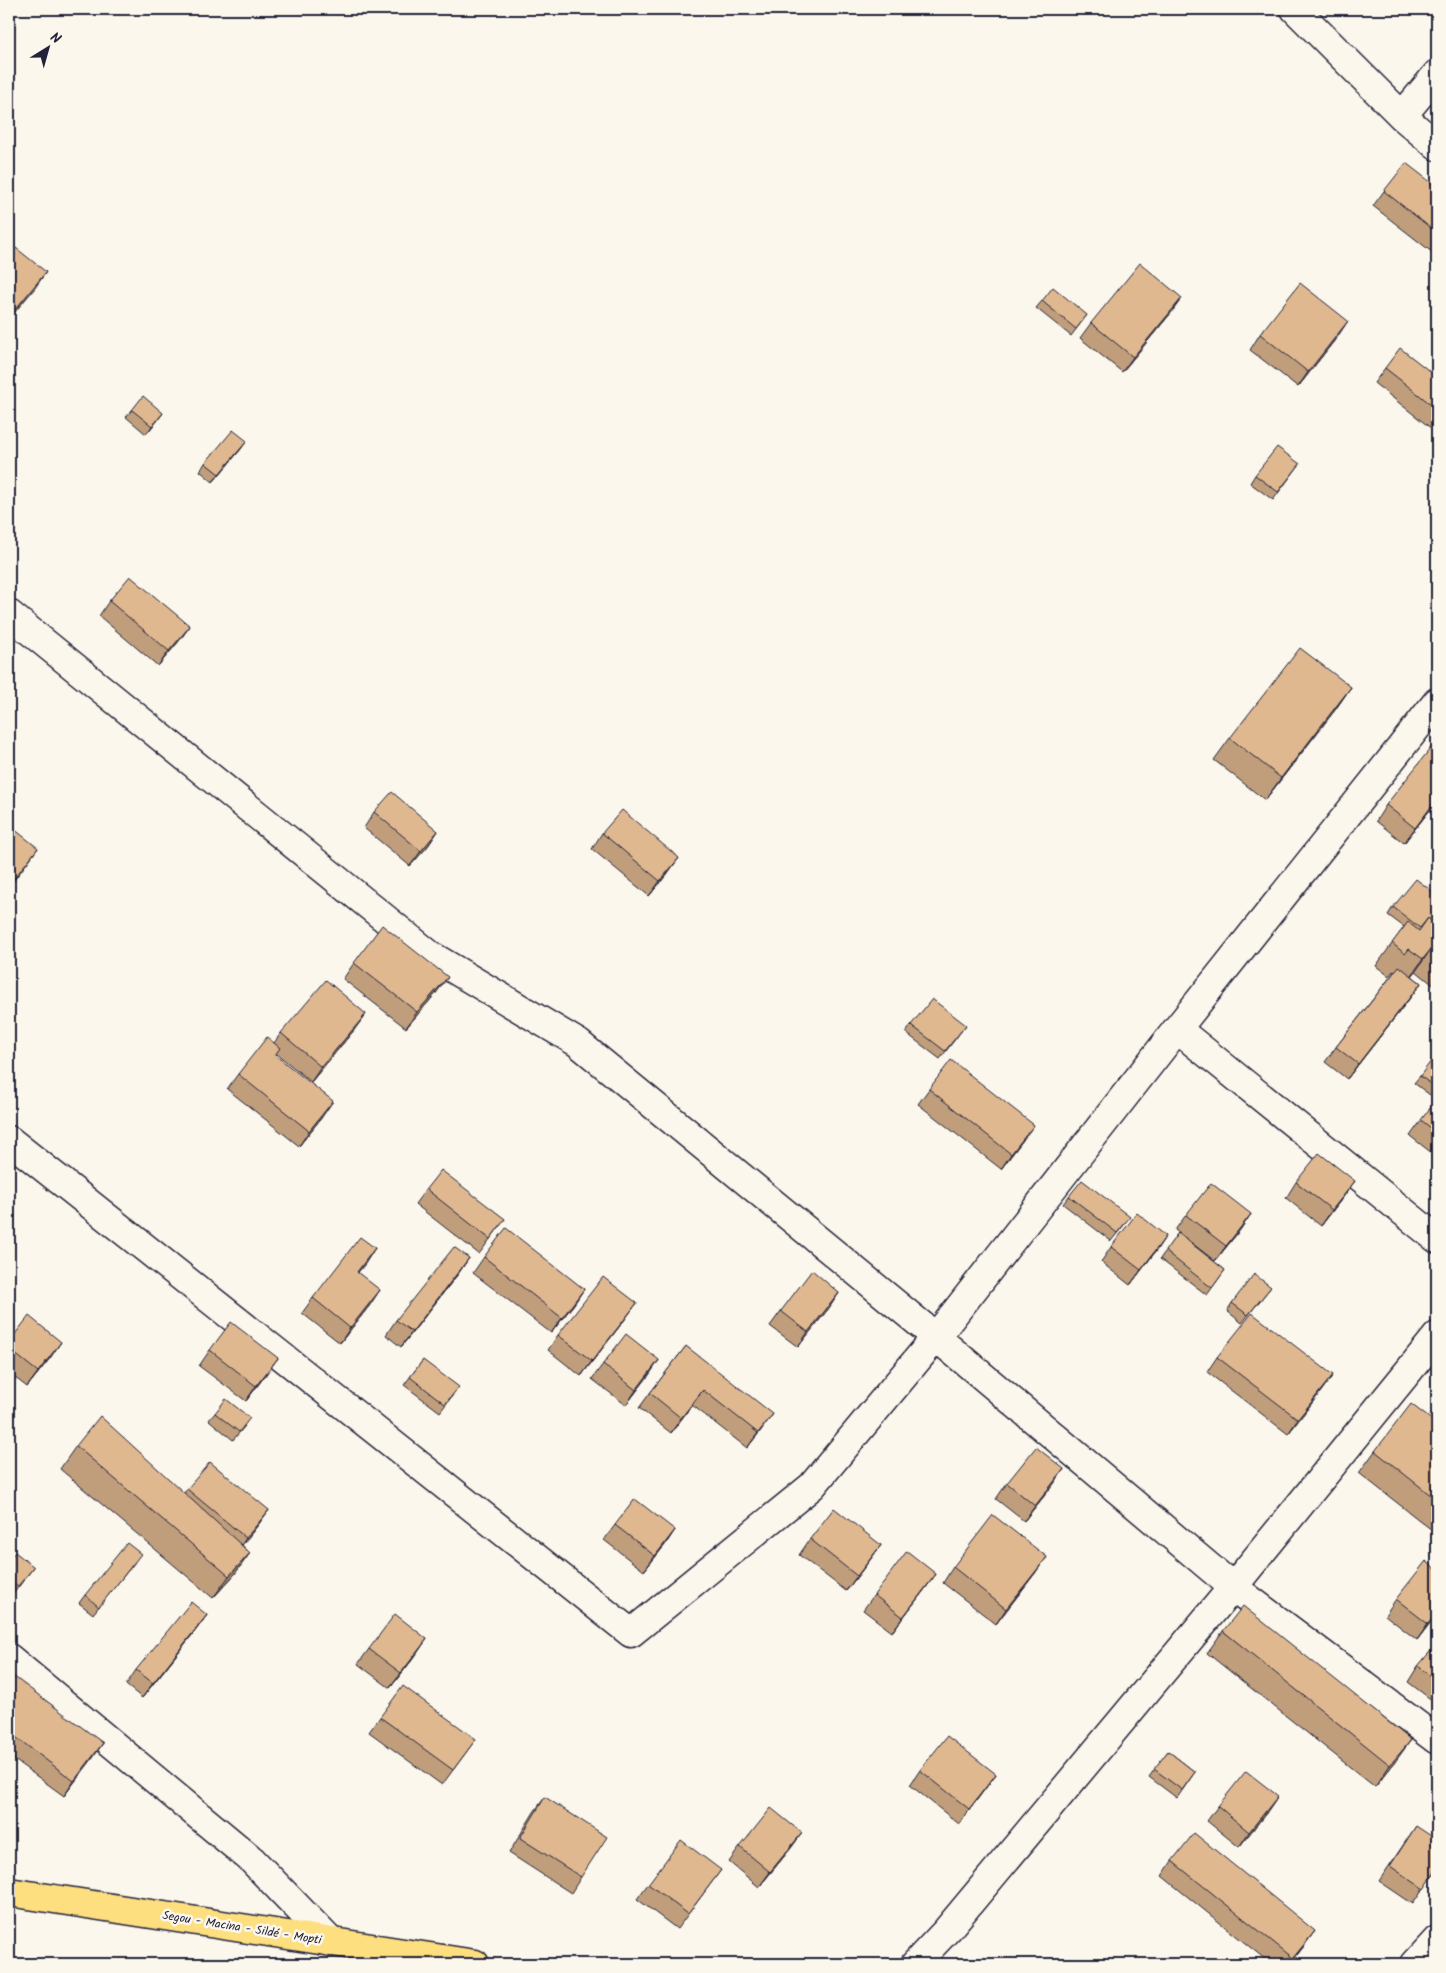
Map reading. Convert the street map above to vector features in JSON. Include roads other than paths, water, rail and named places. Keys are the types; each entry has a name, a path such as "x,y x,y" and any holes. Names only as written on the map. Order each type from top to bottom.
{"main road":[{"name":"Segou - Macina - Sildé - Mopti","path":"9,1892 475,1964"}],"street":[{"path":"1294,9 1402,116 1437,146"},
{"path":"1402,116 1437,74"},
{"path":"9,614 430,955 578,1043 936,1336 1233,1587 1437,1740"},
{"path":"9,1140 631,1633 812,1486 936,1336 1177,1029 1436,706"},
{"path":"1177,1029 1437,1239"},
{"path":"915,1964 946,1930 1233,1587 1437,1336"},
{"path":"9,1658 252,1860 331,1942"},
{"path":"1415,1964 1437,1940"}]}
